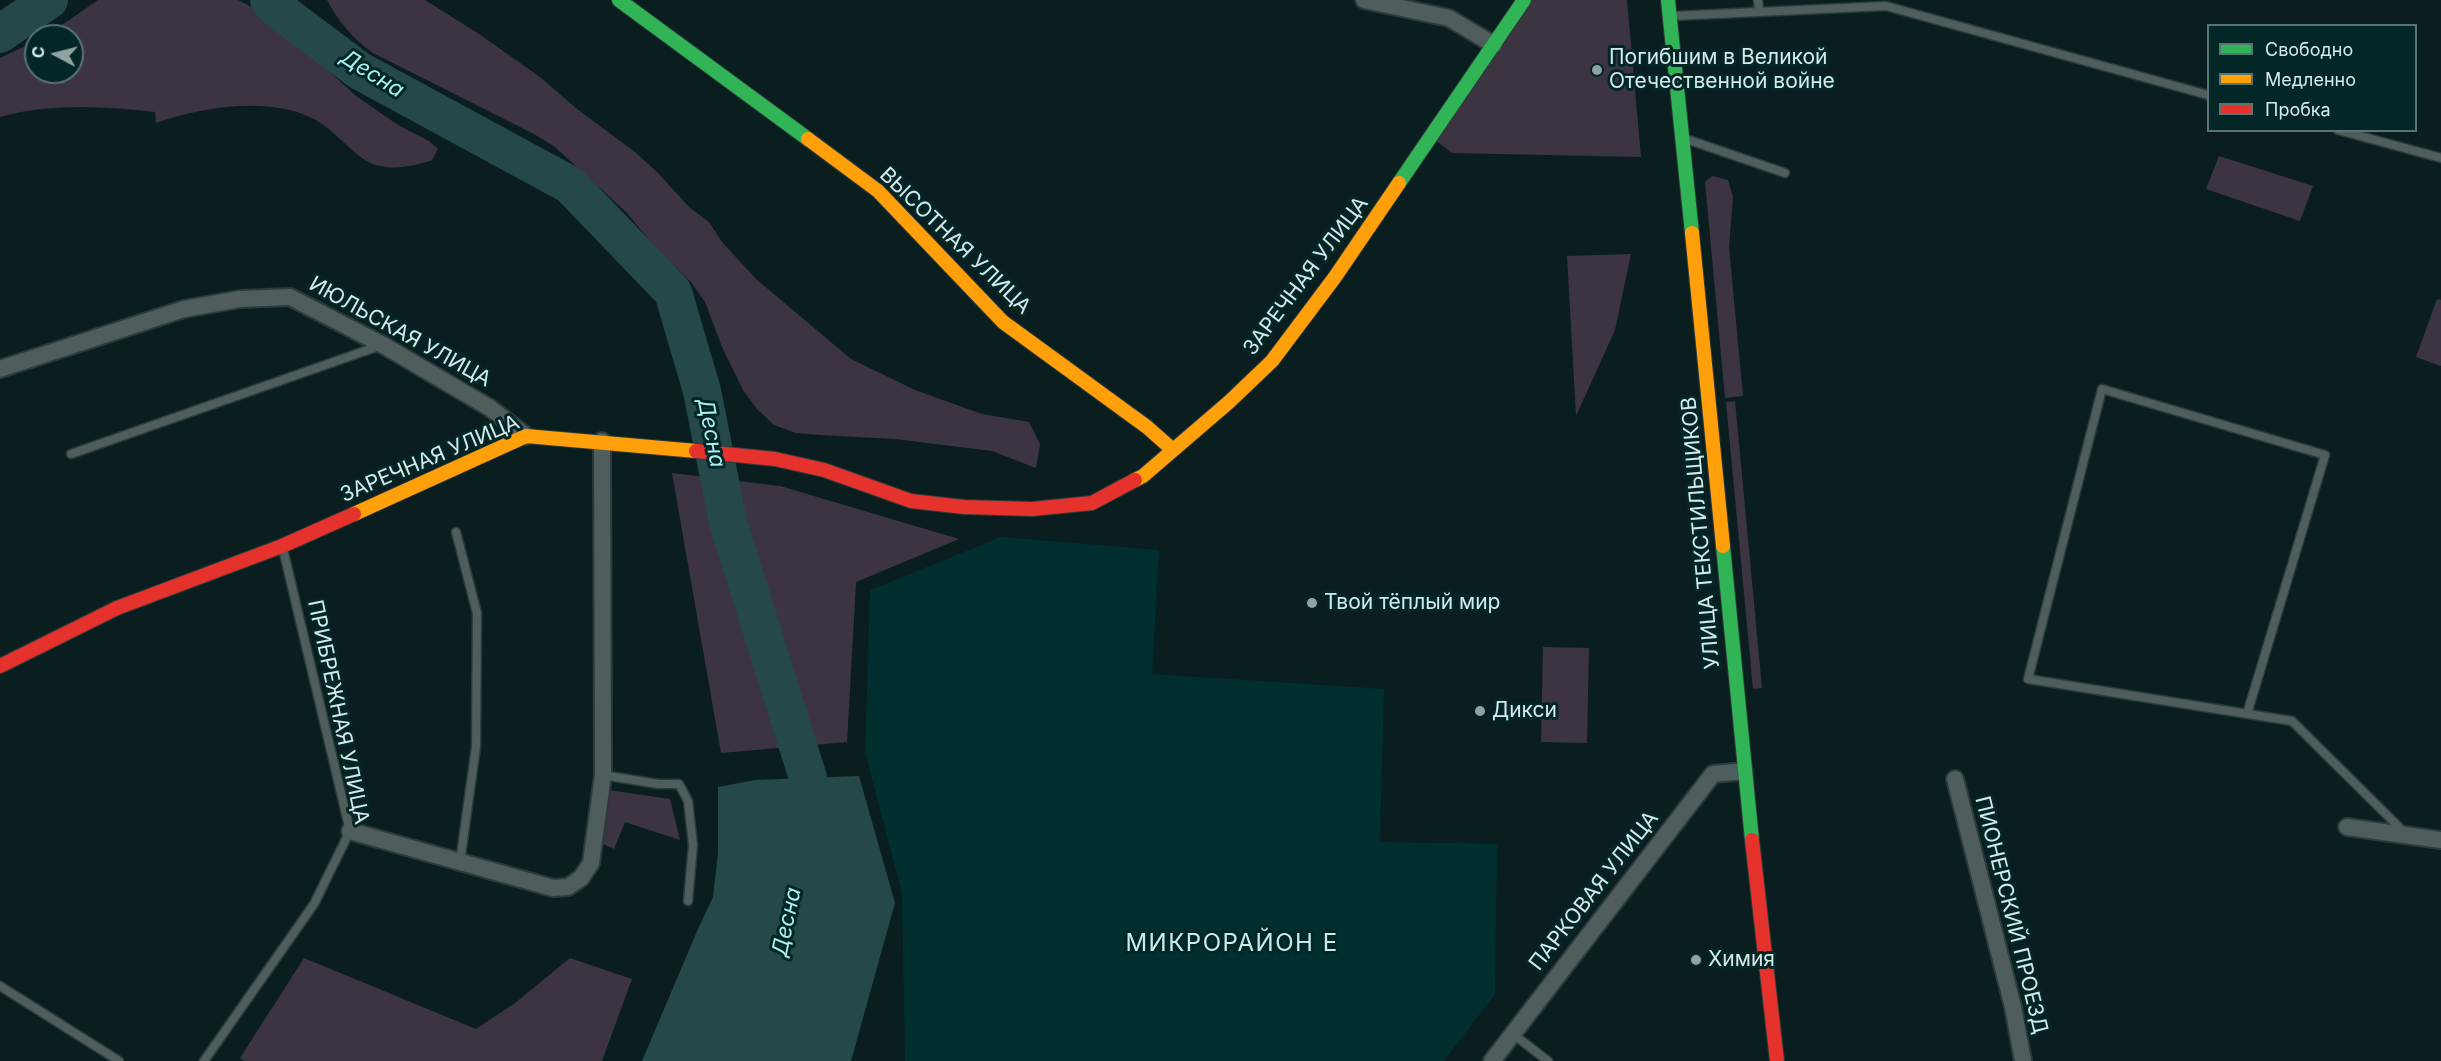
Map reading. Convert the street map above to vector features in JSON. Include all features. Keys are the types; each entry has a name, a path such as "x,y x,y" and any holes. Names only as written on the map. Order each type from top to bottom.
{"street":[{"name":"ВЫСОТНАЯ УЛИЦА","path":"619,0 878,191 1003,322 1147,427 1173,450"},
{"path":"1364,0 1449,18 1494,45"},
{"name":"ЗАРЕЧНАЯ УЛИЦА","path":"0,666 117,608 282,546 526,436 602,441 775,459 824,470 911,501 964,507 1032,509 1092,503 1143,476 1272,361 1335,277 1524,0"},
{"name":"УЛИЦА ТЕКСТИЛЬЩИКОВ","path":"1668,0 1744,771 1777,1061"},
{"name":"ИЮЛЬСКАЯ УЛИЦА","path":"0,369 184,309 240,299 290,297 383,345 490,408 526,436"},
{"path":"350,831 553,888 568,887 580,878 591,863 603,775 602,441"},
{"name":"ПАРКОВАЯ УЛИЦА","path":"1494,1060 1713,774 1744,771"},
{"name":"ПИОНЕРСКИЙ ПРОЕЗД","path":"1955,779 2013,1007 2023,1061"},
{"path":"2348,827 2441,840"}],"lane":[{"path":"1758,0 1759,12"},
{"path":"1670,16 1886,6 2207,95"},
{"path":"2345,132 2441,158"},
{"path":"1682,138 1785,173"},
{"path":"70,454 383,345"},
{"path":"2247,714 2325,455 2102,389 2028,679 2292,722 2406,835"},
{"path":"456,532 477,613 476,747 460,862"},
{"name":"ПРИБРЕЖНАЯ УЛИЦА","path":"204,1061 314,904 350,831 282,546"},
{"path":"603,775 658,784 679,784 688,801 693,845 688,901"},
{"path":"0,986 119,1061"},
{"path":"1513,1034 1548,1061"}],"shaded area":[{"path":"98,0 238,0 268,15 356,96 398,125 429,141 438,149 432,160 426,162 403,167 380,166 359,155 319,122 293,111 274,107 233,106 193,112 156,123 155,112 97,107 38,109 0,117 0,58 24,47 24,84 84,84 84,24 63,24"},
{"path":"327,0 425,0 479,34 540,77 577,109 635,152 690,208 709,222 722,242 756,279 851,359 915,390 982,414 1029,422 1040,444 1036,468 992,451 895,439 796,433 774,425 757,409 743,390 722,347 705,302 691,282 657,249 626,212 555,147 534,134 373,53 347,29"},
{"path":"1531,0 1627,0 1641,157 1452,153 1435,140"},
{"path":"2219,156 2313,186 2300,221 2206,189"},
{"path":"1712,176 1728,180 1733,197 1729,247 1743,396 1725,398 1705,182"},
{"path":"1631,254 1615,330 1576,416 1567,256"},
{"path":"2437,299 2441,300 2441,366 2416,357"},
{"path":"1735,401 1762,688 1753,689 1726,402"},
{"path":"672,473 780,486 959,539 856,582 847,742 721,753"},
{"path":"1001,537 1159,550 1152,674 1384,689 1380,842 1497,844 1495,994 1444,1061 905,1061 902,893 865,752 870,590"},
{"path":"1543,647 1589,648 1587,743 1541,742"},
{"path":"608,790 670,799 680,840 625,822 614,849 599,842"},
{"path":"304,958 476,1029 515,1003 570,958 632,979 602,1061 244,1061 240,1058"}],"water":[{"path":"859,776 895,903 851,1061 642,1061 713,897 718,853 718,787 755,780"}],"waterway":[{"name":"Десна","path":"0,34 49,0"},
{"name":"Десна","path":"269,0 276,8 360,71 570,185 673,292 702,391 728,522 808,778 802,829"}],"traffic: fast":[{"path":"619,0 808,139"},
{"path":"1399,183 1524,0"},
{"path":"1668,0 1692,233"},
{"path":"1723,546 1752,840"}],"traffic: slow":[{"path":"808,139 878,191 1003,322 1147,427 1173,450"},
{"path":"1135,480 1143,476 1229,402 1272,361 1335,277 1399,183"},
{"path":"1692,233 1723,546"},
{"path":"354,514 526,436 696,451"}],"traffic: jam":[{"path":"696,451 775,459 824,470 911,501 964,507 1032,509 1092,503 1135,480"},
{"path":"0,666 117,608 282,546 354,514"},
{"path":"1752,840 1777,1061"}],"place":[{"name":"Погибшим в Великой Отечественной войне","path":"1597,70"},
{"name":"Твой тёплый мир","path":"1312,603"},
{"name":"Дикси","path":"1480,711"},
{"name":"Химия","path":"1696,960"}],"district":[{"name":"МИКРОРАЙОН Е","path":"1232,944"}]}
